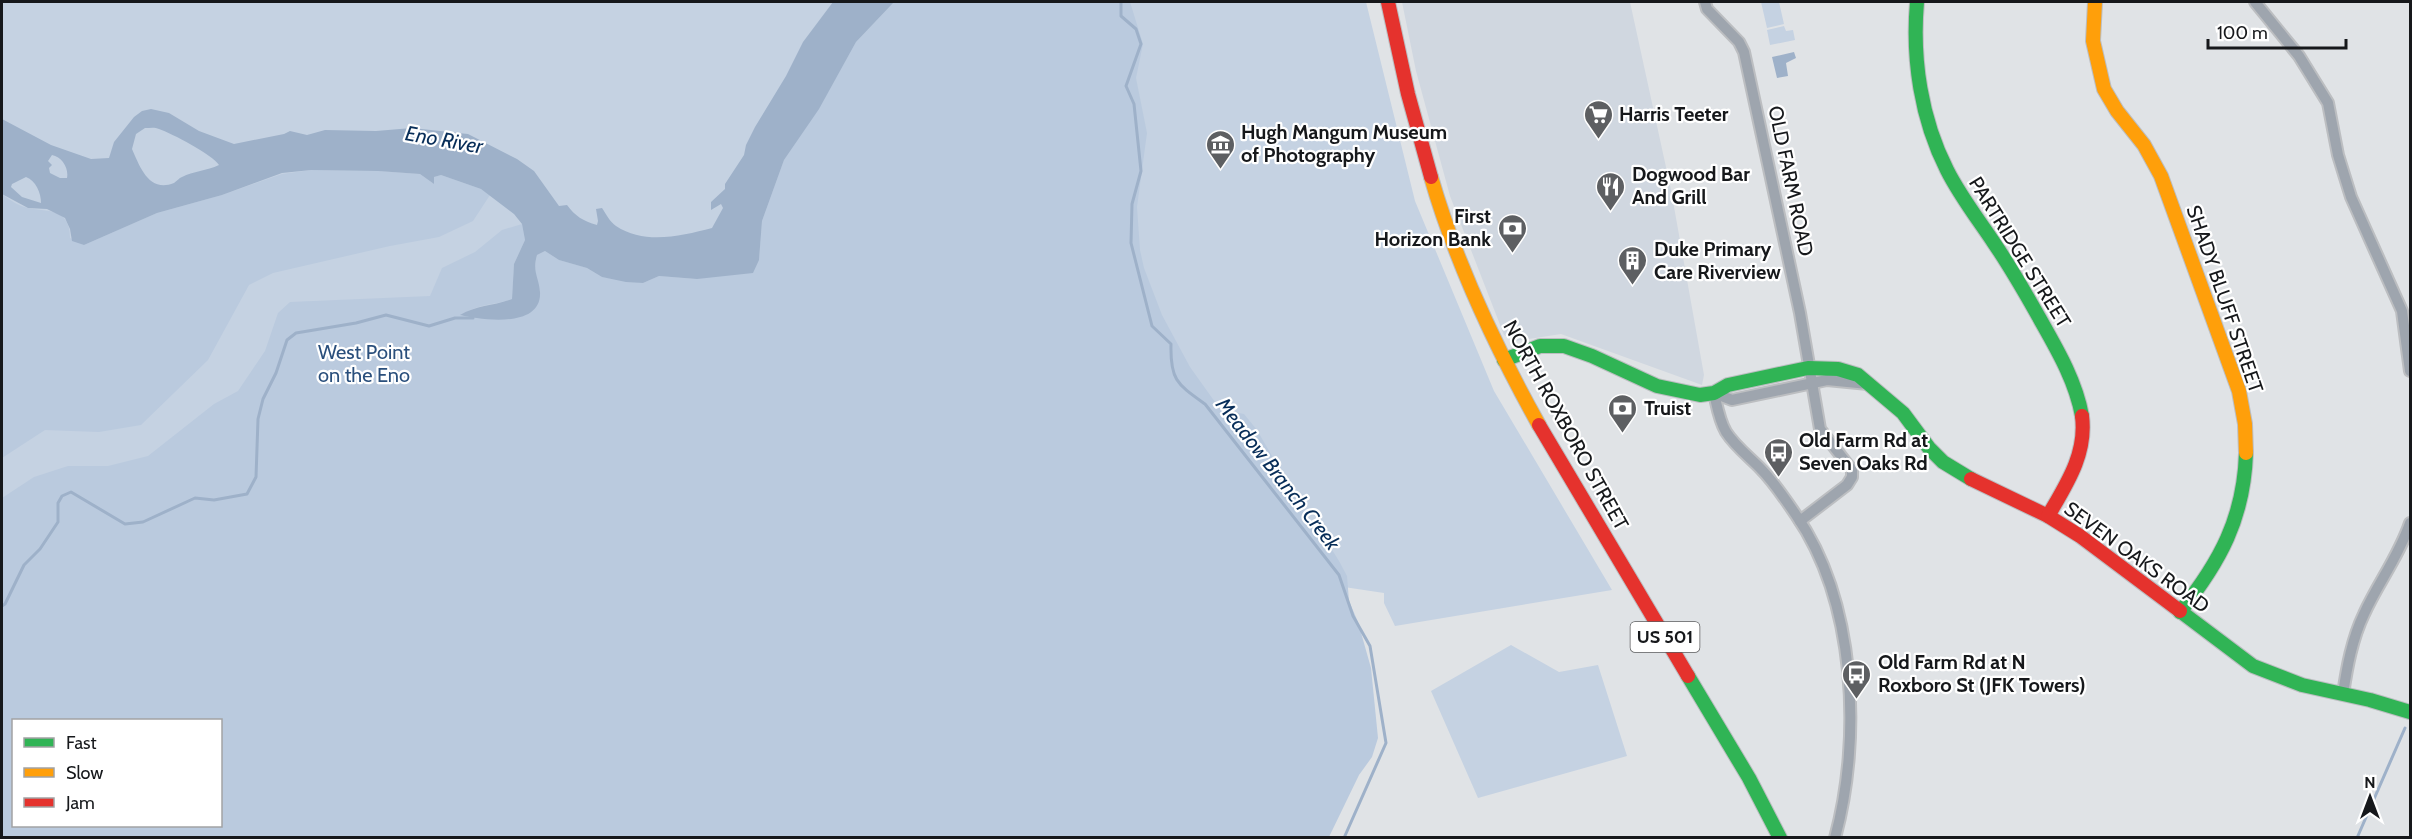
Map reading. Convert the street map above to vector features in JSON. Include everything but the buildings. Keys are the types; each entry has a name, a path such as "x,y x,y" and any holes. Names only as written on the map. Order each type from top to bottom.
{"main road":[{"name":"NORTH ROXBORO STREET","path":"1388,2 1406,90 1433,183 1463,266 1504,360 1564,470 1708,708 1780,837"},
{"name":"PARTRIDGE STREET","path":"1917,2 1914,48 1926,110 1941,158 1955,185 2007,263 2068,368 2077,398 2083,424 2081,446 2071,473 2048,516"},
{"name":"SHADY BLUFF STREET","path":"2095,2 2093,41 2104,88 2117,111 2144,145 2161,176 2239,391 2245,423 2247,440 2243,494 2236,523 2215,565 2180,612"},
{"path":"1504,360 1540,346 1564,346 1668,390 1700,395 1713,393"},
{"name":"SEVEN OAKS ROAD","path":"1713,393 1728,385 1808,368 1838,369 1858,375 1903,413 1929,448 1943,462 1976,482 2048,516 2104,552 2235,653 2270,674 2302,685 2386,704 2410,712"}],"street":[{"name":"OLD FARM ROAD","path":"1705,2 1707,9 1739,42 1744,51 1800,313 1810,382 1820,429 1851,467 1852,477 1847,485 1800,521"},
{"path":"2255,2 2299,56 2328,103 2338,155 2351,197 2402,311 2410,371"},
{"path":"1713,393 1732,400 1810,382 1838,380 1869,384"},
{"path":"1713,393 1726,433 1762,470 1800,521 1815,550 1835,600 1849,670 1849,727 1845,779 1835,837"},
{"path":"2343,694 2350,656 2360,621 2398,554 2410,523"}],"shaded area":[{"path":"1402,2 1630,2 1671,190 1704,375 1702,385 1561,334 1515,341 1504,335 1450,196 1416,71"}],"green space":[{"name":"West Point on the Eno","path":"2,2 1366,2 1415,201 1494,391 1612,590 1395,626 1384,603 1384,593 1344,587 222,720 12,719 12,726 2,755"},
{"path":"894,2 1130,2 1143,44 1136,78 1147,133 1137,207 1140,250 1144,268 1162,315 1190,367 1223,410 1244,414 1257,430 1313,527 1339,561 1347,576 1349,601 1358,622 1371,668 1378,738 1372,757 1359,775 1329,837 2,838 2,498 34,477 68,466 108,466 148,456 214,404 238,391 265,351 278,313 290,302 430,296 442,268 475,252 502,230 522,224 525,240 514,264 512,299 479,307 461,316 540,291 535,264 537,255 545,251 559,260 587,268 602,277 643,283 659,276 697,279 759,260 762,221 784,160 819,108 856,42"},
{"path":"1761,2 1779,2 1784,24 1767,28"},
{"path":"1784,26 1786,31 1793,30 1795,40 1770,45 1767,30"},
{"path":"311,170 420,174 434,184 434,177 441,175 481,189 490,195 473,221 439,237 273,273 249,285 208,360 141,425 99,432 45,430 2,458 2,194 21,206 51,211 62,216 69,228 70,238 84,245 157,213 222,195 282,174"},
{"path":"1511,645 1559,672 1598,665 1627,756 1478,798 1431,691"}],"water":[{"name":"Eno River","path":"833,2 894,2 856,42 819,109 784,160 762,221 759,260 753,273 697,279 659,276 643,283 626,282 602,277 587,268 559,260 545,251 537,255 535,270 540,292 538,304 531,312 509,319 482,319 460,315 473,309 512,299 514,264 525,240 522,224 514,214 481,189 441,175 434,177 434,184 420,174 311,170 282,173 222,195 157,213 84,245 72,241 65,218 47,209 28,208 2,194 2,119 51,145 91,159 109,158 114,142 134,117 142,111 151,109 169,113 199,131 234,144 290,131 307,135 325,130 376,131 412,128 468,134 517,159 534,171 559,206 567,205 576,215 588,222 597,225 596,209 602,208 616,226 627,232 651,237 688,234 712,228 723,208 721,204 711,210 711,202 725,189 725,184 744,155 755,127 786,76 803,42","holes":["145,128 157,128 173,135 201,150 219,165 186,175 174,183 158,184 142,170 132,149 136,134","52,155 62,161 67,170 67,178 60,178 50,173 49,168 52,165 48,161","26,177 30,179 37,188 41,203 22,197 11,187 12,184"]},
{"path":"1794,52 1796,58 1786,63 1788,76 1777,78 1772,57"}],"waterway":[{"name":"Meadow Branch Creek","path":"1121,2 1121,16 1136,29 1141,44 1126,86 1134,104 1141,171 1132,204 1131,243 1152,326 1171,344 1172,366 1177,380 1205,404 1339,575 1353,616 1370,646 1386,743 1344,838"},
{"path":"2,606 24,565 40,549 58,522 58,503 62,496 71,492 125,524 143,522 195,498 214,500 247,494 256,477 258,419 263,399 276,373 287,340 296,333 356,323 386,315 429,326 455,318 473,318"},
{"path":"2357,838 2405,728"}],"traffic: fast":[{"path":"1917,2 1917,67 1925,109 1938,150 1958,189 2000,252 2054,344 2071,379 2082,416"},
{"path":"1504,360 1540,346 1564,346 1592,356 1657,386 1700,395 1714,393 1728,385 1808,368 1838,369 1858,375 1903,413 1929,448 1943,462 1971,479"},
{"path":"2180,612 2218,557 2235,519 2244,476 2246,453"},
{"path":"2180,611 2253,666 2302,685 2370,700 2410,712"},
{"path":"1688,676 1749,778 1780,838"}],"traffic: slow":[{"path":"2095,2 2093,41 2104,89 2117,111 2144,145 2161,176 2239,391 2245,424 2246,453"},
{"path":"1431,177 1452,241 1478,304 1539,425"}],"traffic: jam":[{"path":"1388,2 1408,94 1431,177"},
{"path":"2048,516 2074,469 2083,430 2082,416"},
{"path":"1539,425 1688,676"},
{"path":"1971,479 2048,516 2080,536 2180,611"}],"place":[{"name":"Harris Teeter","path":"1598,140"},
{"name":"Hugh Mangum Museum of Photography","path":"1220,170"},
{"name":"Dogwood Bar And Grill","path":"1611,212"},
{"name":"First Horizon Bank","path":"1512,254"},
{"name":"Duke Primary Care Riverview","path":"1633,286"},
{"name":"Truist","path":"1623,434"},
{"name":"Old Farm Rd at Seven Oaks Rd","path":"1778,478"},
{"name":"Old Farm Rd at N Roxboro St (JFK Towers)","path":"1857,700"}]}
